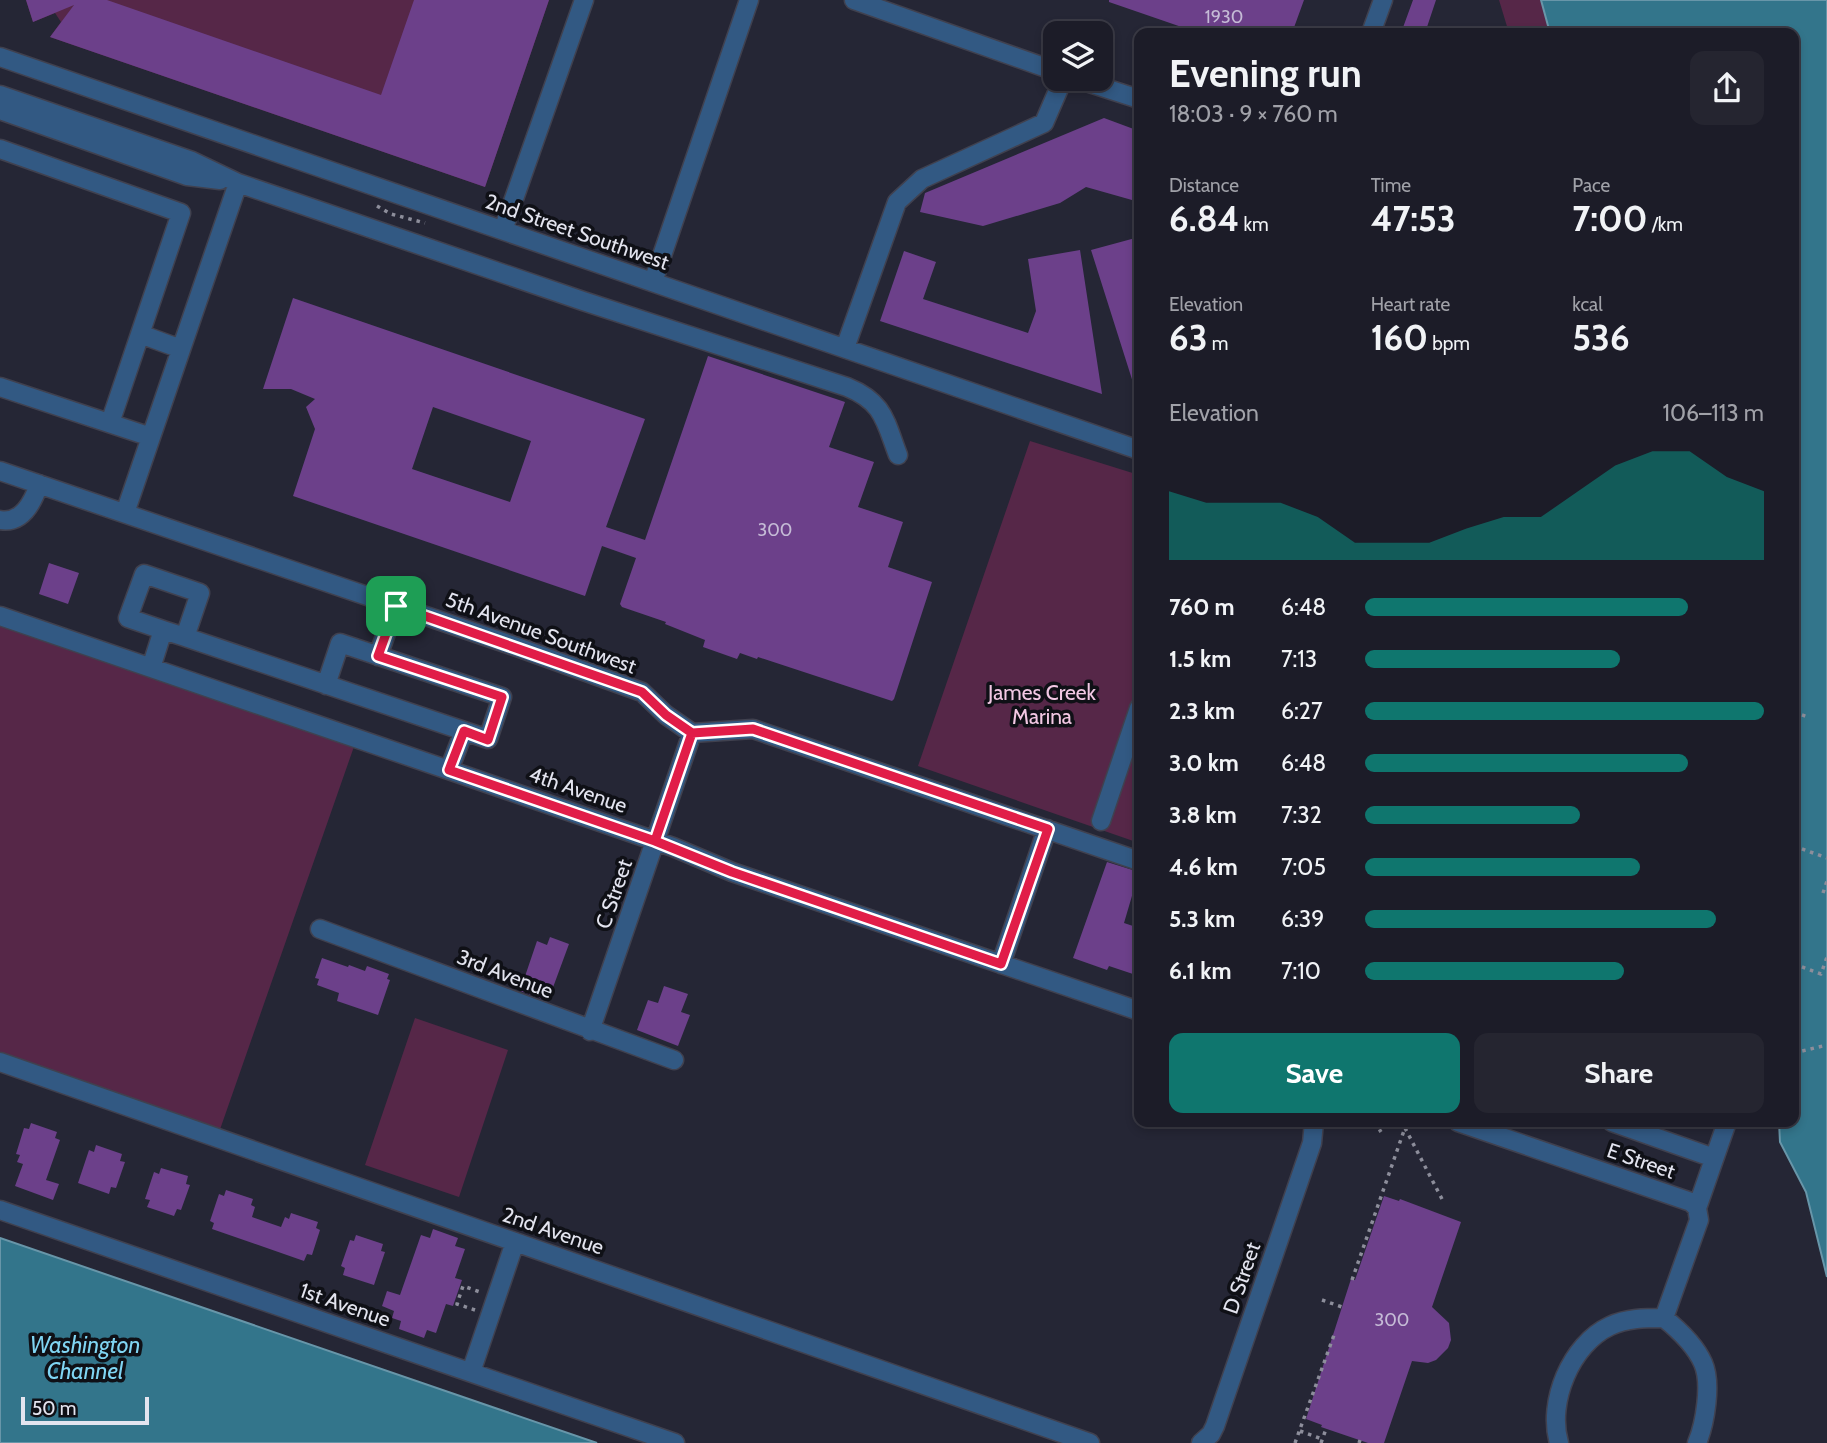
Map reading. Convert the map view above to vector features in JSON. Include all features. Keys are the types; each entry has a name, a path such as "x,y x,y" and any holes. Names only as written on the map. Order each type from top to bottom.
{"street":[{"path":"503,230 583,0"},
{"path":"653,282 749,0"},
{"path":"854,0 1043,67"},
{"path":"1373,28 1382,0"},
{"name":"2nd Street Southwest","path":"0,57 1134,448"},
{"path":"845,348 897,202 922,179 1044,122 1058,91"},
{"path":"1113,91 1134,97"},
{"path":"0,95 192,161 238,183 863,394 874,402 882,414 898,455"},
{"path":"0,110 187,176 238,183"},
{"path":"0,149 181,213 110,423"},
{"path":"125,513 238,183"},
{"path":"140,334 181,349"},
{"path":"0,387 151,437"},
{"name":"5th Avenue Southwest","path":"0,471 642,692 666,715 692,733"},
{"path":"0,520 12,520 21,515 33,500 39,484"},
{"path":"185,637 200,593 144,574 128,618 488,740 502,697 340,643 326,685"},
{"path":"378,656 396,606"},
{"name":"4th Avenue","path":"0,616 1134,1009"},
{"path":"151,668 163,630"},
{"path":"1101,821 1134,723"},
{"path":"692,733 753,729 1134,858"},
{"path":"449,770 464,731"},
{"name":"C Street","path":"590,1031 692,733"},
{"path":"1001,964 1048,829"},
{"name":"3rd Avenue","path":"320,929 674,1060"},
{"name":"2nd Avenue","path":"0,1062 1090,1443"},
{"name":"D Street","path":"1201,1443 1215,1426 1312,1143 1314,1127"},
{"name":"E Street","path":"1473,1127 1691,1202 1697,1208"},
{"path":"1626,1127 1714,1158"},
{"path":"1664,1318 1699,1220 1697,1208 1725,1127"},
{"name":"1st Avenue","path":"0,1210 675,1443"},
{"path":"471,1372 515,1242"},
{"path":"1559,1443 1556,1434 1562,1381 1588,1342 1607,1327 1637,1318 1664,1318 1689,1341 1704,1364 1707,1392 1697,1443"}],"path":[{"path":"1799,714 1808,717"},
{"path":"1799,848 1827,858"},
{"path":"1823,893 1827,881"},
{"path":"1799,966 1821,974 1827,957"},
{"path":"1799,1052 1827,1045"},
{"path":"1378,1127 1381,1132"},
{"path":"1405,1128 1442,1199"},
{"path":"1352,1280 1405,1128"},
{"path":"457,1304 463,1286"},
{"path":"1322,1300 1342,1307"},
{"path":"1296,1443 1334,1335"},
{"path":"1300,1431 1321,1441 1326,1429"}],"green space":[{"path":"26,0 549,0 485,187 50,37 61,22 55,13 33,22"},
{"path":"1499,0 1541,0 1549,28 1507,28"},
{"name":"James Creek Marina","path":"1030,441 1134,473 1134,841 918,766"},
{"path":"0,616 357,738 217,1138 0,1062"},
{"path":"415,1018 508,1050 459,1197 365,1165"}],"water":[{"path":"1541,0 1827,0 1827,1277 1806,1192 1780,1142 1779,1127 1799,1127 1799,28 1549,28"},
{"name":"Washington Channel","path":"0,1238 597,1443 0,1443"}],"building":[{"path":"26,0 107,0 381,95 414,0 549,0 485,187 50,37 74,5 33,22"},
{"path":"1304,0 1294,28 1184,28 1109,2"},
{"path":"1413,0 1436,0 1427,28 1403,28"},
{"path":"1104,118 1134,129 1134,201 1086,187 1060,203 983,226 920,212 925,193"},
{"path":"1134,238 1134,386 1091,250"},
{"path":"1080,250 1102,394 880,321 904,251 936,262 923,299 1028,333 1036,311 1028,259"},
{"path":"293,298 645,419 606,527 645,540 708,356 845,402 829,447 874,462 858,507 903,522 888,567 932,582 894,699 892,701 758,657 757,659 740,653 737,659 703,647 705,640 665,624 666,622 622,607 620,604 636,558 602,546 585,596 293,496 315,429 306,407 315,399 291,389 263,389","holes":["433,407 531,441 510,502 412,469"]},
{"path":"49,563 79,573 68,604 39,594"},
{"path":"1107,862 1134,870 1134,889 1124,923 1134,926 1134,974 1109,966 1107,970 1073,958"},
{"path":"550,937 569,944 548,1001 520,991 537,941 547,945"},
{"path":"322,958 348,967 349,965 365,971 367,966 389,974 387,979 390,980 378,1015 337,1001 339,993 317,985 319,979 315,978"},
{"path":"664,986 688,994 681,1012 690,1015 678,1046 637,1030 648,1000 658,1003"},
{"path":"31,1123 57,1132 55,1138 60,1140 46,1180 59,1184 53,1200 15,1186 23,1164 17,1162 20,1155 16,1154 24,1128 29,1129"},
{"path":"96,1145 122,1154 120,1161 125,1162 116,1188 111,1187 109,1194 78,1183 89,1150 94,1152"},
{"path":"161,1168 188,1176 186,1184 190,1185 181,1210 177,1209 174,1216 147,1207 150,1200 145,1199 154,1172 159,1174"},
{"path":"226,1190 253,1199 251,1205 255,1207 252,1217 281,1227 285,1217 289,1219 291,1213 318,1222 316,1228 320,1230 312,1255 307,1254 304,1261 212,1229 214,1223 210,1221 219,1194 224,1196"},
{"path":"1384,1196 1399,1201 1400,1199 1461,1222 1432,1307 1449,1323 1451,1340 1448,1348 1436,1360 1428,1363 1412,1361 1384,1443 1368,1443 1306,1419 1351,1279 1355,1280"},
{"path":"433,1229 458,1238 455,1246 465,1249 455,1278 462,1280 453,1306 446,1304 436,1333 427,1330 424,1338 399,1329 401,1321 392,1318 394,1311 382,1306 387,1291 400,1295 421,1235 430,1238"},
{"path":"356,1235 383,1244 381,1251 385,1252 374,1285 343,1275 345,1268 341,1266 350,1240 354,1241"}],"route":[{"path":"396,606 378,656 502,697 488,740 464,731 449,770 655,841 659,829 692,733 753,729 1048,829 1001,964 732,872 655,841 692,733 666,715 642,692 396,606"}]}
